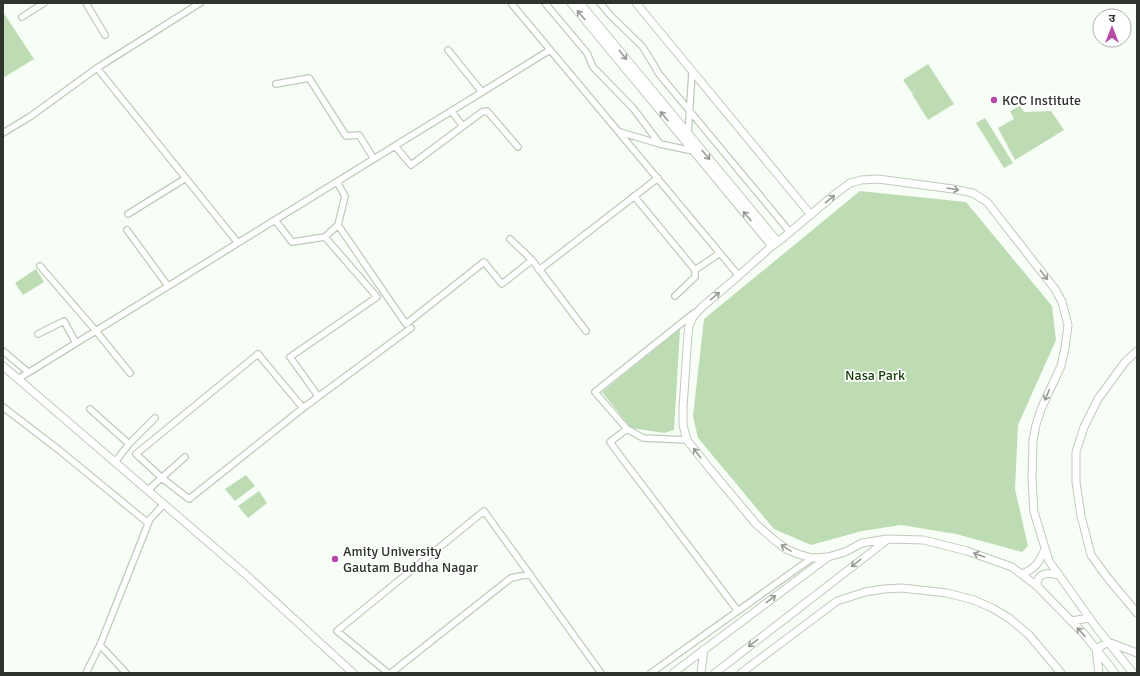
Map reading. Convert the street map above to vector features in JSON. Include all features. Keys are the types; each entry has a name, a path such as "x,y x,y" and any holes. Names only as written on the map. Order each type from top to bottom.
{"street":[{"path":"22,17 44,3"},
{"path":"86,3 105,35"},
{"path":"3,132 31,116 97,68 200,3"},
{"path":"511,3 739,276"},
{"path":"545,3 587,54 593,67 633,108 660,144"},
{"path":"571,3 772,246"},
{"path":"580,3 778,242"},
{"path":"600,3 611,16 642,46 659,74 790,232"},
{"path":"636,3 692,73 811,215"},
{"path":"448,50 482,92"},
{"path":"18,379 550,50"},
{"path":"97,68 238,243"},
{"path":"688,134 692,73"},
{"path":"276,84 309,78 346,136 359,135 374,159"},
{"path":"394,146 411,165 462,126 482,112 487,111 518,147"},
{"path":"450,112 462,126"},
{"path":"619,132 660,144 693,151"},
{"path":"128,214 186,178"},
{"path":"539,270 658,178"},
{"path":"687,440 643,438 627,429 596,392 702,307 772,246 850,183 861,180 878,179 973,193 987,202 1055,289 1062,302 1068,325 1065,348 1061,366 1041,409 1033,440 1032,479 1034,512 1049,561 1089,618 1133,673"},
{"path":"275,220 292,242 325,238 338,225 345,196 337,182"},
{"path":"634,196 696,270"},
{"path":"338,225 406,324 484,262 502,284 532,260"},
{"path":"127,230 168,286"},
{"path":"318,396 290,357 377,297 325,238"},
{"path":"510,239 532,260 586,331"},
{"path":"675,296 695,277 696,270 720,253"},
{"path":"40,266 96,330 130,373"},
{"path":"702,307 693,317 689,326 683,425 687,440 756,524 786,549 812,558 828,557 845,552 862,543 887,539 924,540 966,551 1012,567 1037,586 1071,621 1115,673"},
{"path":"38,334 64,321 76,343"},
{"path":"303,408 258,354 136,454 162,478 189,499 303,408 318,396 411,328"},
{"path":"3,351 28,372"},
{"path":"1137,351 1125,362 1098,399 1084,427 1076,452 1076,482 1081,516 1091,555 1137,613"},
{"path":"3,366 244,573 353,673"},
{"path":"3,407 59,450 148,523"},
{"path":"90,409 129,444"},
{"path":"114,462 129,444 155,418"},
{"path":"627,429 610,442 738,611"},
{"path":"148,490 185,457"},
{"path":"86,673 100,645 148,523 164,504"},
{"path":"388,673 337,631 484,511 601,673"},
{"path":"715,673 887,539"},
{"path":"1021,574 1028,572 1038,564 1045,549"},
{"path":"673,673 828,557"},
{"path":"651,673 812,558"},
{"path":"1037,586 1038,580 1043,574 1049,573 1058,575"},
{"path":"391,673 511,578 530,574"},
{"path":"741,673 837,601 865,592 902,588 947,594 974,600 992,608 1009,618 1029,635 1061,673"},
{"path":"1071,621 1089,618"},
{"path":"1096,649 1108,642"},
{"path":"1108,642 1137,653"},
{"path":"100,645 126,673"},
{"path":"1096,649 1099,673"},
{"path":"701,673 704,650"}],"green space":[{"path":"3,12 34,59 3,78"},
{"path":"928,64 954,104 928,120 912,94 917,90 912,93 903,80"},
{"path":"1020,106 1024,112 1051,111 1064,130 1015,160 998,128 1014,119 1010,111"},
{"path":"985,118 1013,163 1004,168 976,123"},
{"name":"Nasa Park","path":"860,191 966,202 1052,306 1056,340 1018,425 1015,489 1028,546 1022,552 956,534 901,525 862,531 811,545 774,529 698,438 693,416 704,319"},
{"path":"36,269 44,282 23,295 15,283"},
{"path":"680,329 674,430 664,433 631,428 602,392"},
{"path":"246,475 255,486 235,501 225,489"},
{"path":"259,491 267,503 248,518 238,506"}],"place":[{"name":"KCC Institute","path":"994,100"},
{"name":"Amity University Gautam Buddha Nagar","path":"335,559"}]}
